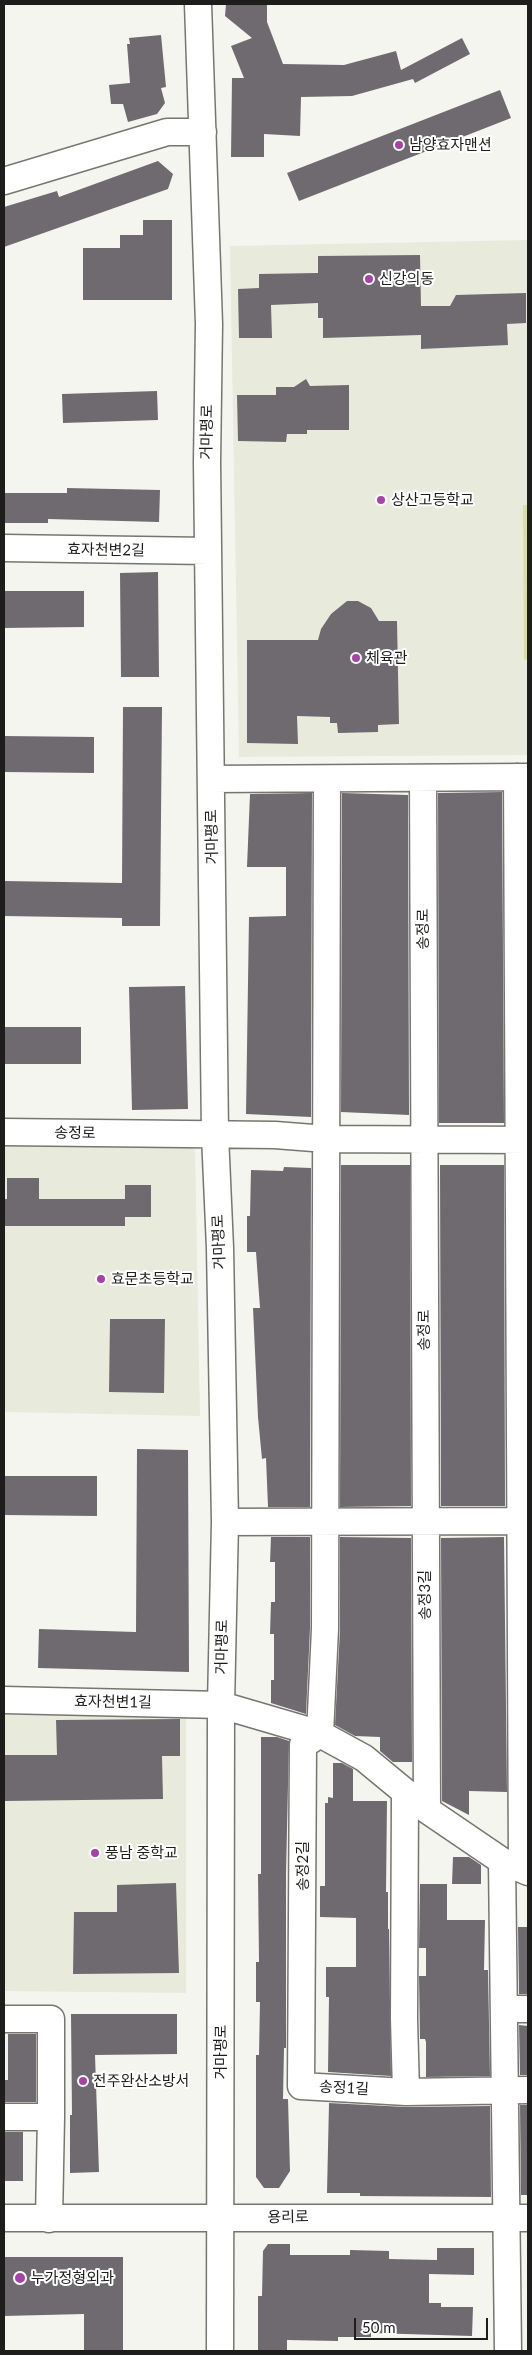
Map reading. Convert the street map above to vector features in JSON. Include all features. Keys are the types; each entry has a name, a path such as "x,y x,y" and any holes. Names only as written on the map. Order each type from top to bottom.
{"street":[{"name":"거마평로","path":"198,4 209,324 207,462 211,778 216,1135 225,1522 221,1705 220,2351"},
{"path":"4,181 167,132 203,132"},
{"name":"효자천변2길","path":"4,548 208,551"},
{"path":"211,778 523,777 524,1520 517,1868 504,1984 516,2009 518,2218 508,2351"},
{"name":"송정로","path":"423,778 425,1520"},
{"path":"320,1734 325,1629 326,1520 327,779"},
{"name":"송정로","path":"4,1132 275,1134 326,1139 524,1140"},
{"name":"송정3길","path":"425,1520 427,1810"},
{"path":"225,1522 524,1520"},
{"name":"효자천변1길","path":"4,1700 221,1705"},
{"path":"221,1705 320,1734 364,1758 405,1794 427,1810 517,1868"},
{"name":"송정2길","path":"302,2006 303,1745 320,1734"},
{"path":"405,1794 404,2020 406,2092"},
{"name":"송정1길","path":"302,2006 302,2086 406,2092 517,2090"},
{"path":"4,2019 51,2020 49,2219"},
{"path":"4,2117 50,2117"},
{"name":"용리로","path":"4,2218 518,2218"}],"shaded area":[{"name":"상산고등학교","path":"528,240 528,755 239,757 230,246"},
{"name":"효문초등학교","path":"4,1143 195,1146 200,1416 4,1412"},
{"name":"풍남 중학교","path":"4,1715 186,1715 186,1993 4,1991"}],"green space":[{"path":"523,505 528,505 528,659 524,660"}],"building":[{"path":"226,4 267,4 267,22 283,64 344,65 396,51 401,70 462,38 470,54 415,83 413,79 352,96 301,97 300,136 264,134 264,157 231,157 232,78 244,78 231,46 252,38 225,16"},
{"path":"161,35 166,87 161,88 165,103 157,114 128,122 123,104 111,104 109,85 130,83 127,44 130,44 129,38"},
{"name":"남양효자맨션","path":"500,90 511,118 299,201 287,173"},
{"path":"158,161 173,174 168,189 4,247 4,207 57,191 59,197"},
{"path":"143,220 172,220 172,300 83,300 83,248 120,248 120,235 143,235"},
{"path":"420,255 421,306 450,306 456,295 526,293 526,323 507,324 508,345 421,349 421,335 323,338 323,318 318,318 318,303 271,305 272,338 239,338 238,289 259,288 259,274 318,273 318,256"},
{"path":"306,379 310,386 349,385 349,430 307,430 307,434 287,434 286,442 238,441 237,395 276,395 276,387 294,387"},
{"path":"157,391 158,420 63,423 62,394"},
{"path":"67,488 160,490 159,522 48,519 48,523 4,523 4,493 67,493"},
{"path":"158,572 159,677 121,677 120,573"},
{"path":"4,591 84,591 84,627 4,628"},
{"path":"347,601 358,601 371,608 379,621 397,621 399,724 378,725 378,732 338,733 337,723 330,723 330,717 297,716 298,744 247,743 247,640 318,640 321,629 331,614"},
{"path":"123,707 162,707 160,926 122,926 122,918 4,916 4,881 122,883"},
{"path":"4,736 94,737 94,773 4,772"},
{"path":"502,792 504,1123 439,1123 438,793"},
{"path":"312,793 311,1117 246,1114 249,917 286,916 286,867 247,867 250,794"},
{"path":"342,793 408,795 409,1115 341,1112"},
{"path":"185,986 188,1109 132,1110 129,987"},
{"path":"4,1027 81,1027 81,1064 4,1064"},
{"path":"341,1165 410,1165 411,1506 340,1507"},
{"path":"440,1165 504,1165 505,1506 441,1506"},
{"path":"284,1167 311,1168 310,1507 268,1507 266,1458 262,1459 258,1417 253,1308 260,1308 256,1252 247,1252 247,1216 250,1216 251,1170 283,1171"},
{"path":"7,1178 39,1178 39,1199 125,1199 125,1185 151,1185 151,1217 125,1217 125,1226 4,1226 4,1199 7,1199"},
{"path":"110,1319 165,1319 164,1393 109,1392"},
{"path":"137,1449 188,1450 189,1672 38,1668 39,1629 136,1632"},
{"path":"4,1476 97,1476 97,1516 4,1515"},
{"path":"271,1537 310,1537 310,1629 306,1714 271,1703 271,1680 274,1680 274,1634 270,1634 271,1602 275,1602 275,1562 270,1562"},
{"path":"340,1537 411,1538 412,1762 393,1762 380,1751 380,1737 355,1736 335,1725 340,1630"},
{"path":"504,1537 507,1792 469,1791 469,1815 442,1801 441,1538"},
{"path":"180,1719 180,1756 162,1756 163,1799 4,1801 5,1755 57,1755 56,1720"},
{"path":"261,1737 277,1737 289,1741 286,1874 286,2048 284,2048 283,2099 288,2099 290,2171 279,2188 264,2188 256,2177 256,2055 259,2055 260,2002 256,2002 256,1962 259,1962 258,1874 261,1874"},
{"path":"333,1763 342,1763 353,1769 353,1801 387,1801 386,1892 388,1892 391,2076 328,2072 329,1997 326,1997 326,1967 356,1967 356,1918 320,1917 320,1886 325,1886 325,1803 328,1803 328,1797 333,1798"},
{"path":"453,1857 469,1857 481,1865 481,1884 452,1884"},
{"path":"176,1883 179,1973 73,1974 74,1912 117,1912 117,1885"},
{"path":"420,1884 447,1884 447,1920 485,1920 484,1970 488,1970 490,2076 426,2077 426,2042 425,2039 420,2039 419,1976 426,1976 426,1948 419,1948"},
{"path":"518,1927 528,1927 528,1994 519,1994"},
{"name":"전주완산소방서","path":"71,2014 177,2014 177,2054 95,2055 99,2172 70,2173 70,2115 72,2115"},
{"path":"519,2025 528,2026 528,2075 520,2075"},
{"path":"8,2034 36,2034 36,2102 4,2102 4,2080 8,2080"},
{"path":"329,2103 406,2107 490,2106 491,2197 360,2196 360,2193 327,2193"},
{"path":"520,2105 528,2105 528,2195 521,2195"},
{"path":"4,2132 23,2132 23,2181 4,2181"},
{"path":"268,2244 290,2244 290,2255 350,2255 350,2250 389,2251 389,2259 437,2260 437,2248 474,2248 474,2275 429,2274 429,2303 441,2303 441,2307 473,2307 472,2336 371,2333 371,2337 338,2337 338,2341 287,2340 287,2351 258,2351 258,2296 262,2296 263,2251"},
{"path":"4,2257 123,2257 123,2351 84,2351 84,2314 4,2316"}],"place":[{"name":"남양효자맨션","path":"399,145"},
{"name":"신강의동","path":"369,279"},
{"name":"상산고등학교","path":"381,500"},
{"name":"체육관","path":"356,658"},
{"name":"효문초등학교","path":"101,1279"},
{"name":"풍남 중학교","path":"95,1853"},
{"name":"전주완산소방서","path":"83,2081"},
{"name":"누가정형외과","path":"20,2278"}]}
